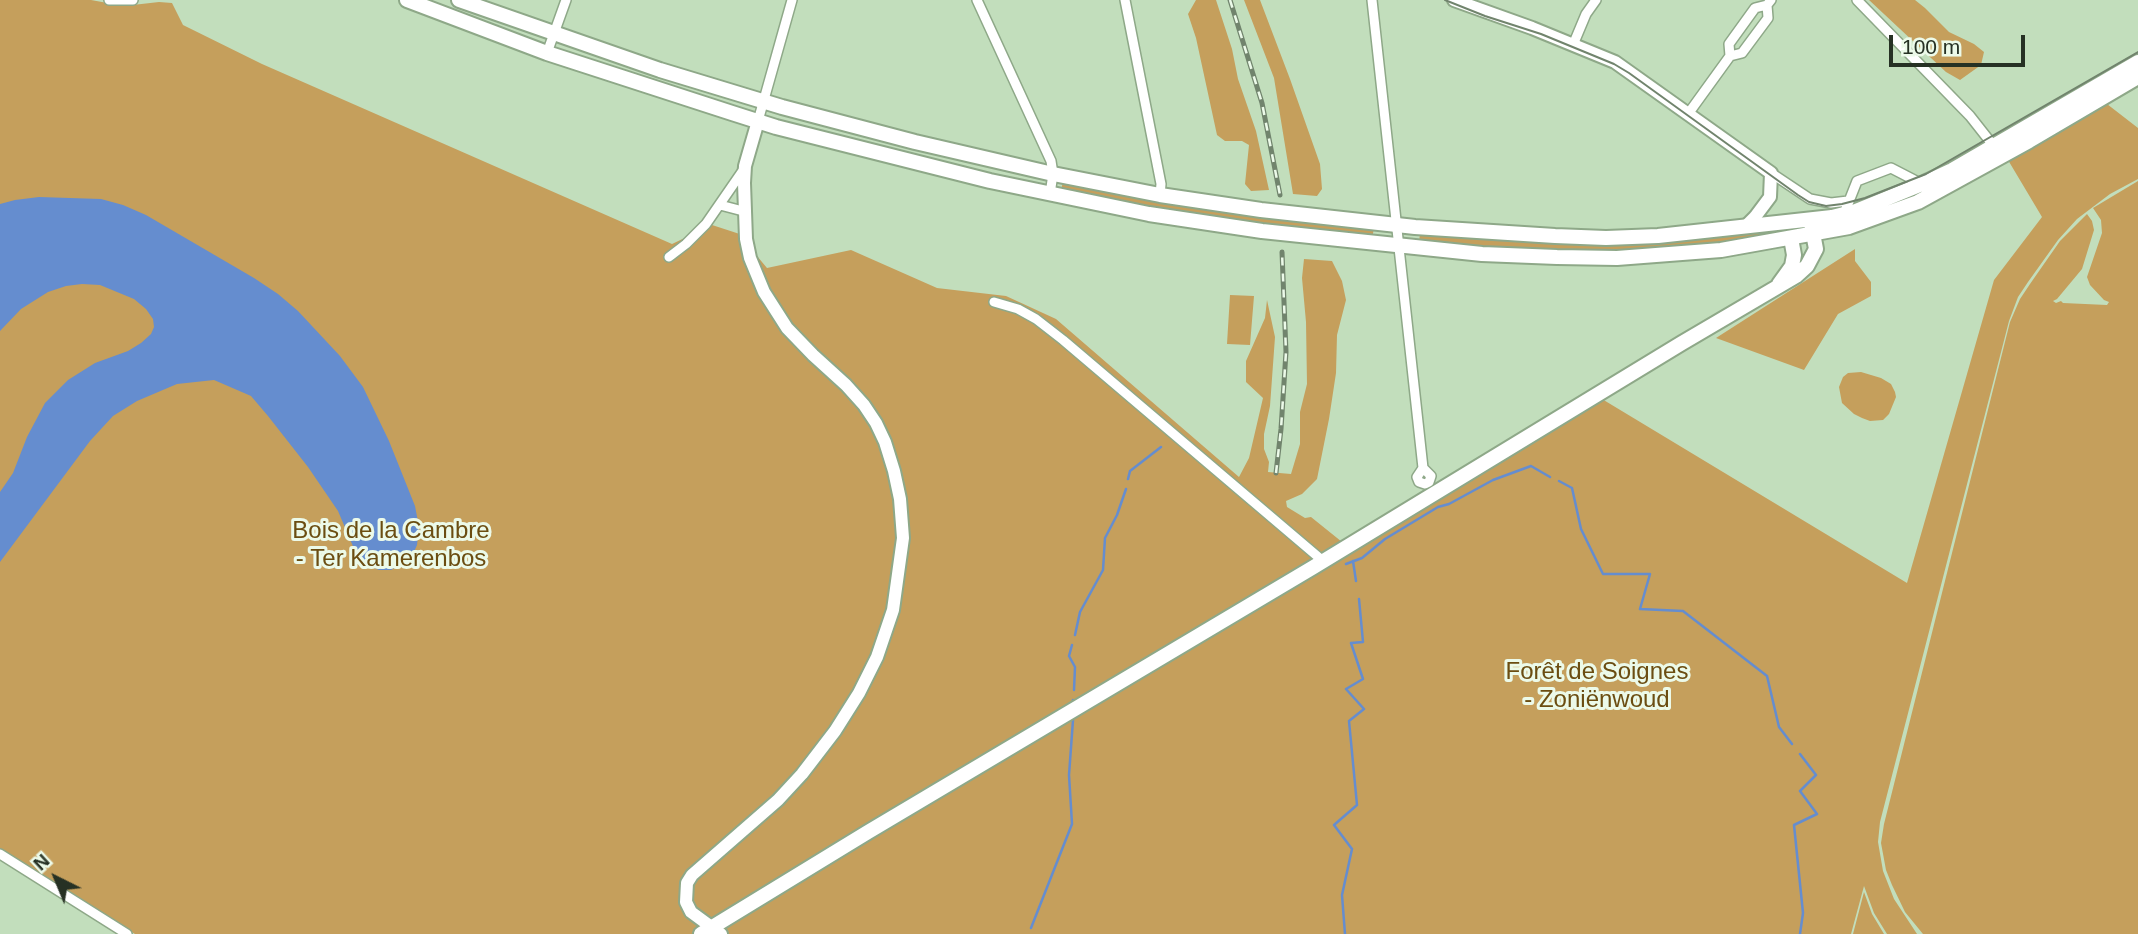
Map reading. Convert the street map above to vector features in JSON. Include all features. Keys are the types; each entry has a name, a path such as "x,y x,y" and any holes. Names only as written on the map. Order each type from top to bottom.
{"main road":[{"path":"407,0 547,53 758,121 912,162 1050,194 1224,226 1494,254 1617,258 1721,250 1849,228 1918,202 2138,62"},
{"path":"459,0 660,71 764,102 915,142 1053,174 1261,211 1503,234 1606,238 1658,236 1804,219 1846,207 1869,206 1997,152 2138,77"},
{"path":"712,932 1796,276 1807,266 1816,249 1813,228 1804,219"},
{"path":"1779,285 1792,266 1794,255 1791,237 1804,219"}],"street":[{"path":"109,0 133,0"},
{"path":"547,53 566,0"},
{"path":"712,932 691,912 685,891 687,883 692,874 778,800 802,774 835,731 859,693 877,657 893,610 903,538 900,499 894,471 885,442 871,415 846,385 787,328 764,292 750,258 746,239 743,211 745,166 792,0"},
{"path":"977,0 1051,162 1053,174 1050,194"},
{"path":"1125,0 1161,184 1160,195"},
{"path":"1372,0 1423,468"},
{"path":"1454,0 1623,67 1810,199 1846,207 1857,181 1891,168 1922,184"},
{"path":"1573,45 1586,13 1596,0"},
{"path":"1857,0 1970,116 1997,152"},
{"path":"1688,114 1730,56 1742,53 1768,18 1769,3 1755,8 1735,35 1729,44 1730,56"},
{"path":"669,257 706,225 745,166"},
{"path":"1745,227 1770,197 1771,173"},
{"path":"720,205 743,211"},
{"path":"994,302 1018,309 1063,340 1323,561"},
{"path":"0,854 127,934"}],"green space":[{"name":"Bois de la Cambre - Ter Kamerenbos","path":"0,0 91,0 124,6 172,3 183,25 262,64 672,244 712,225 752,238 757,256 767,268 851,250 937,288 1006,296 1056,319 1239,477 1249,458 1263,398 1246,382 1246,361 1265,318 1267,300 1275,337 1264,449 1269,462 1268,472 1291,474 1300,444 1300,412 1307,384 1302,278 1304,259 1332,261 1342,281 1346,300 1337,335 1336,373 1329,419 1317,479 1302,494 1286,501 1287,507 1305,518 1311,517 1347,546 1597,396 1907,583 1994,280 2042,217 2008,160 2107,104 2138,128 2138,179 2110,194 2077,219 2058,240 2018,297 2009,321 1880,822 1878,842 1883,871 1894,899 1917,934 1887,934 1874,913 1864,886 1851,934 135,934 0,849"},
{"path":"1196,0 1216,0 1256,131 1269,190 1251,191 1245,184 1249,145 1242,141 1225,141 1217,135 1196,38 1188,14"},
{"path":"1244,0 1260,0 1290,79 1320,164 1322,189 1317,196 1293,194 1274,78"},
{"path":"1869,0 1915,0 1949,32 1984,52 1981,65 1960,80 1946,72"},
{"path":"2138,181 2138,934 1923,934 1905,912 1892,885 1881,843 2010,322 2020,299 2060,241 2087,214 2094,230 2082,269 2053,301 2107,305 2109,302 2090,285 2087,277 2102,233 2101,220 2093,208"},
{"path":"1063,182 1374,228 1372,239 1195,217 1061,190"},
{"path":"1765,229 1766,238 1698,249 1590,254 1419,244 1420,232 1481,236"},
{"path":"1855,249 1855,261 1871,282 1871,296 1838,314 1804,370 1716,338"},
{"path":"1230,295 1254,296 1250,345 1227,344"},
{"path":"1861,372 1881,378 1891,384 1895,392 1896,397 1889,414 1883,420 1870,421 1862,418 1842,403 1839,387 1843,377 1848,373"},
{"path":"1864,892 1872,914 1884,934 1853,934"}],"water":[{"path":"39,197 101,199 146,215 254,278 298,311 340,356 363,387 389,441 415,506 419,527 413,554 391,570 379,570 366,564 355,551 338,511 268,416 251,396 214,380 177,384 137,401 113,416 90,441 0,562 0,492 13,473 27,437 45,403 68,380 95,363 128,351 141,343 154,327 153,319 146,309 134,299 100,285 82,284 48,292 21,309 0,331 0,204"}],"waterway":[{"path":"1128,479 1130,471 1161,447"},
{"path":"1346,564 1362,558 1385,539 1438,507 1449,504 1493,480 1531,466 1550,477"},
{"path":"1559,481 1572,488 1581,529 1603,574 1650,574 1640,609 1683,611 1767,676 1779,727 1792,744"},
{"path":"1075,635 1080,612 1103,570 1105,538 1126,489"},
{"path":"1353,561 1356,581"},
{"path":"1345,934 1342,895 1352,849 1334,825 1357,805 1349,721 1364,709 1346,689 1363,679 1351,643 1363,642 1359,599"},
{"path":"1072,645 1069,656 1075,667 1074,690"},
{"path":"1031,928 1072,824 1069,775 1073,720"},
{"path":"1800,754 1816,775 1800,791 1817,814 1794,825 1803,913 1800,934"}],"tram line":[{"path":"1445,0 1541,34 1614,64 1798,195 1809,202 1826,206 1865,198 1926,174 2138,52"}],"railway":[{"path":"1230,0 1262,103 1280,195"},
{"path":"1276,473 1286,352 1282,252"}],"park label":[{"name":"Forêt de Soignes - Zoniënwoud","path":"1597,686"}]}
